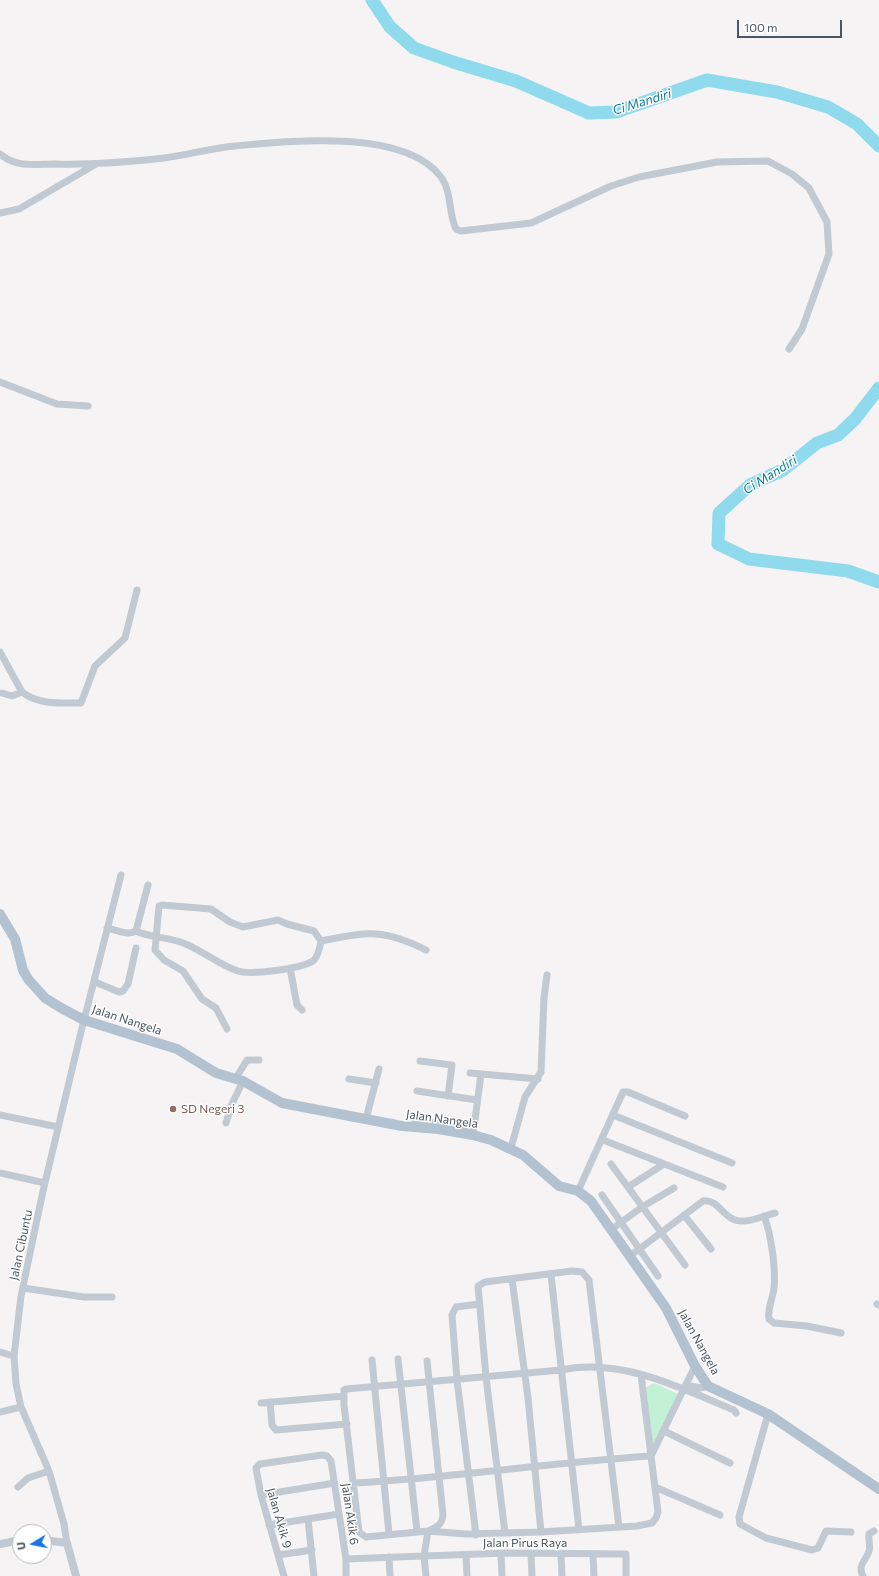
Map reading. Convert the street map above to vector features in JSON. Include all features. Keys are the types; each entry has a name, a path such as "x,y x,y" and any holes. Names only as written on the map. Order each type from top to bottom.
{"main road":[{"name":"Jalan Nangela","path":"0,914 14,939 23,970 28,979 45,998 84,1020 176,1049 216,1073 239,1080 282,1102 366,1119 473,1131 511,1148 528,1158 559,1186 578,1191 591,1201 666,1308 695,1366 708,1386 768,1414 879,1489"}],"street":[{"path":"0,154 11,162 18,163 98,163 164,158 234,146 312,139 366,142 412,155 440,176 449,196 453,224 456,229 462,231 531,223 611,186 646,176 717,162 768,161 792,174 809,188 827,222 829,254 802,329 789,349"},
{"path":"0,213 19,209 98,163"},
{"path":"0,382 57,404 88,406"},
{"path":"0,652 22,692 30,697 62,704 81,703 95,666 125,638 137,590"},
{"path":"2,693 12,696 22,692"},
{"name":"Jalan Cibuntu","path":"67,1543 64,1524 49,1471 21,1407 16,1384 14,1356 23,1288 45,1183 121,875"},
{"path":"136,931 148,885"},
{"path":"226,1029 216,1008 202,999 182,972 164,960 155,950 158,906 162,905 211,909 230,922 243,927 278,920 314,931 321,941"},
{"path":"107,928 128,933 136,931 143,935 157,936 182,942 239,971 290,968 312,961 315,958 321,941"},
{"path":"321,941 361,933 384,934 403,938 426,950"},
{"path":"95,982 119,992 123,991 128,984 136,948"},
{"path":"290,968 297,1004 302,1010"},
{"path":"511,1148 525,1096 538,1079 541,1072 544,998 547,975"},
{"path":"226,1123 239,1080 247,1060 259,1060"},
{"path":"420,1061 452,1065 448,1096"},
{"path":"366,1119 379,1069"},
{"path":"470,1073 538,1079"},
{"path":"415,1120 473,1131 481,1074"},
{"path":"349,1079 376,1083"},
{"path":"417,1091 477,1100"},
{"path":"578,1191 603,1140 623,1092 685,1116"},
{"path":"0,1115 58,1127"},
{"path":"613,1115 732,1163"},
{"path":"603,1140 723,1187"},
{"path":"611,1164 685,1265"},
{"path":"628,1187 664,1164"},
{"path":"0,1173 45,1183"},
{"path":"612,1229 642,1207 674,1188"},
{"path":"602,1195 658,1276"},
{"path":"630,1256 638,1248 699,1204 709,1201 735,1220 748,1221 775,1213"},
{"path":"684,1215 711,1249"},
{"path":"764,1216 769,1229 774,1273 774,1288 769,1319 774,1323 807,1326 841,1333"},
{"path":"505,1533 477,1288 479,1284 576,1271 587,1276 600,1367 619,1527"},
{"path":"551,1275 579,1530"},
{"path":"512,1279 524,1373 541,1532"},
{"path":"23,1288 84,1297 112,1297"},
{"path":"476,1535 457,1380 452,1311 459,1306 478,1304"},
{"path":"0,1352 14,1356"},
{"path":"398,1359 417,1531"},
{"path":"372,1360 389,1534"},
{"path":"426,1576 424,1555 427,1534 442,1522 443,1515 427,1361"},
{"path":"651,1456 695,1366"},
{"path":"641,1375 658,1512 654,1521 637,1526 476,1535 427,1534 417,1531 366,1537 359,1532 344,1396 344,1390 346,1389 401,1383 457,1380 573,1368 600,1367 641,1375 685,1387 734,1410 736,1413"},
{"path":"685,1387 700,1388 708,1386"},
{"path":"261,1403 344,1396"},
{"path":"270,1402 272,1425 276,1430 347,1424"},
{"path":"0,1412 21,1407"},
{"path":"768,1414 739,1517 740,1524 766,1538 812,1550 818,1548 826,1531 851,1532"},
{"path":"664,1431 730,1463"},
{"name":"Jalan Akik 9","path":"284,1576 261,1495 256,1473 257,1466 260,1464 322,1455 327,1456"},
{"name":"Jalan Akik 6","path":"327,1456 331,1461 335,1483 346,1558 346,1576"},
{"path":"354,1483 384,1482 571,1461 651,1456"},
{"path":"18,1487 24,1480 49,1471"},
{"path":"261,1495 335,1483"},
{"path":"655,1487 720,1515"},
{"path":"269,1524 339,1514"},
{"path":"308,1519 314,1576"},
{"path":"863,1576 860,1571 861,1565 869,1551 869,1534 874,1531"},
{"path":"52,1541 67,1543 76,1576"},
{"path":"0,1544 12,1542"},
{"path":"278,1555 312,1550"},
{"path":"531,1553 532,1576"},
{"name":"Jalan Pirus Raya","path":"346,1558 531,1553 626,1554 626,1576"},
{"path":"501,1554 502,1576"},
{"path":"560,1554 562,1576"},
{"path":"593,1554 594,1576"},
{"path":"466,1555 467,1576"},
{"path":"389,1556 390,1576"}],"green space":[{"path":"654,1383 678,1394 655,1446 652,1444 645,1388"}],"waterway":[{"name":"Ci Mandiri","path":"372,0 390,27 414,48 453,62 516,81 589,113 616,112 707,80 777,92 828,107 857,124 879,146"},
{"name":"Ci Mandiri","path":"879,388 855,419 838,435 817,443 783,470 750,485 719,513 718,544 749,559 848,571 879,582"}],"place":[{"name":"SD Negeri 3","path":"173,1109"}]}
